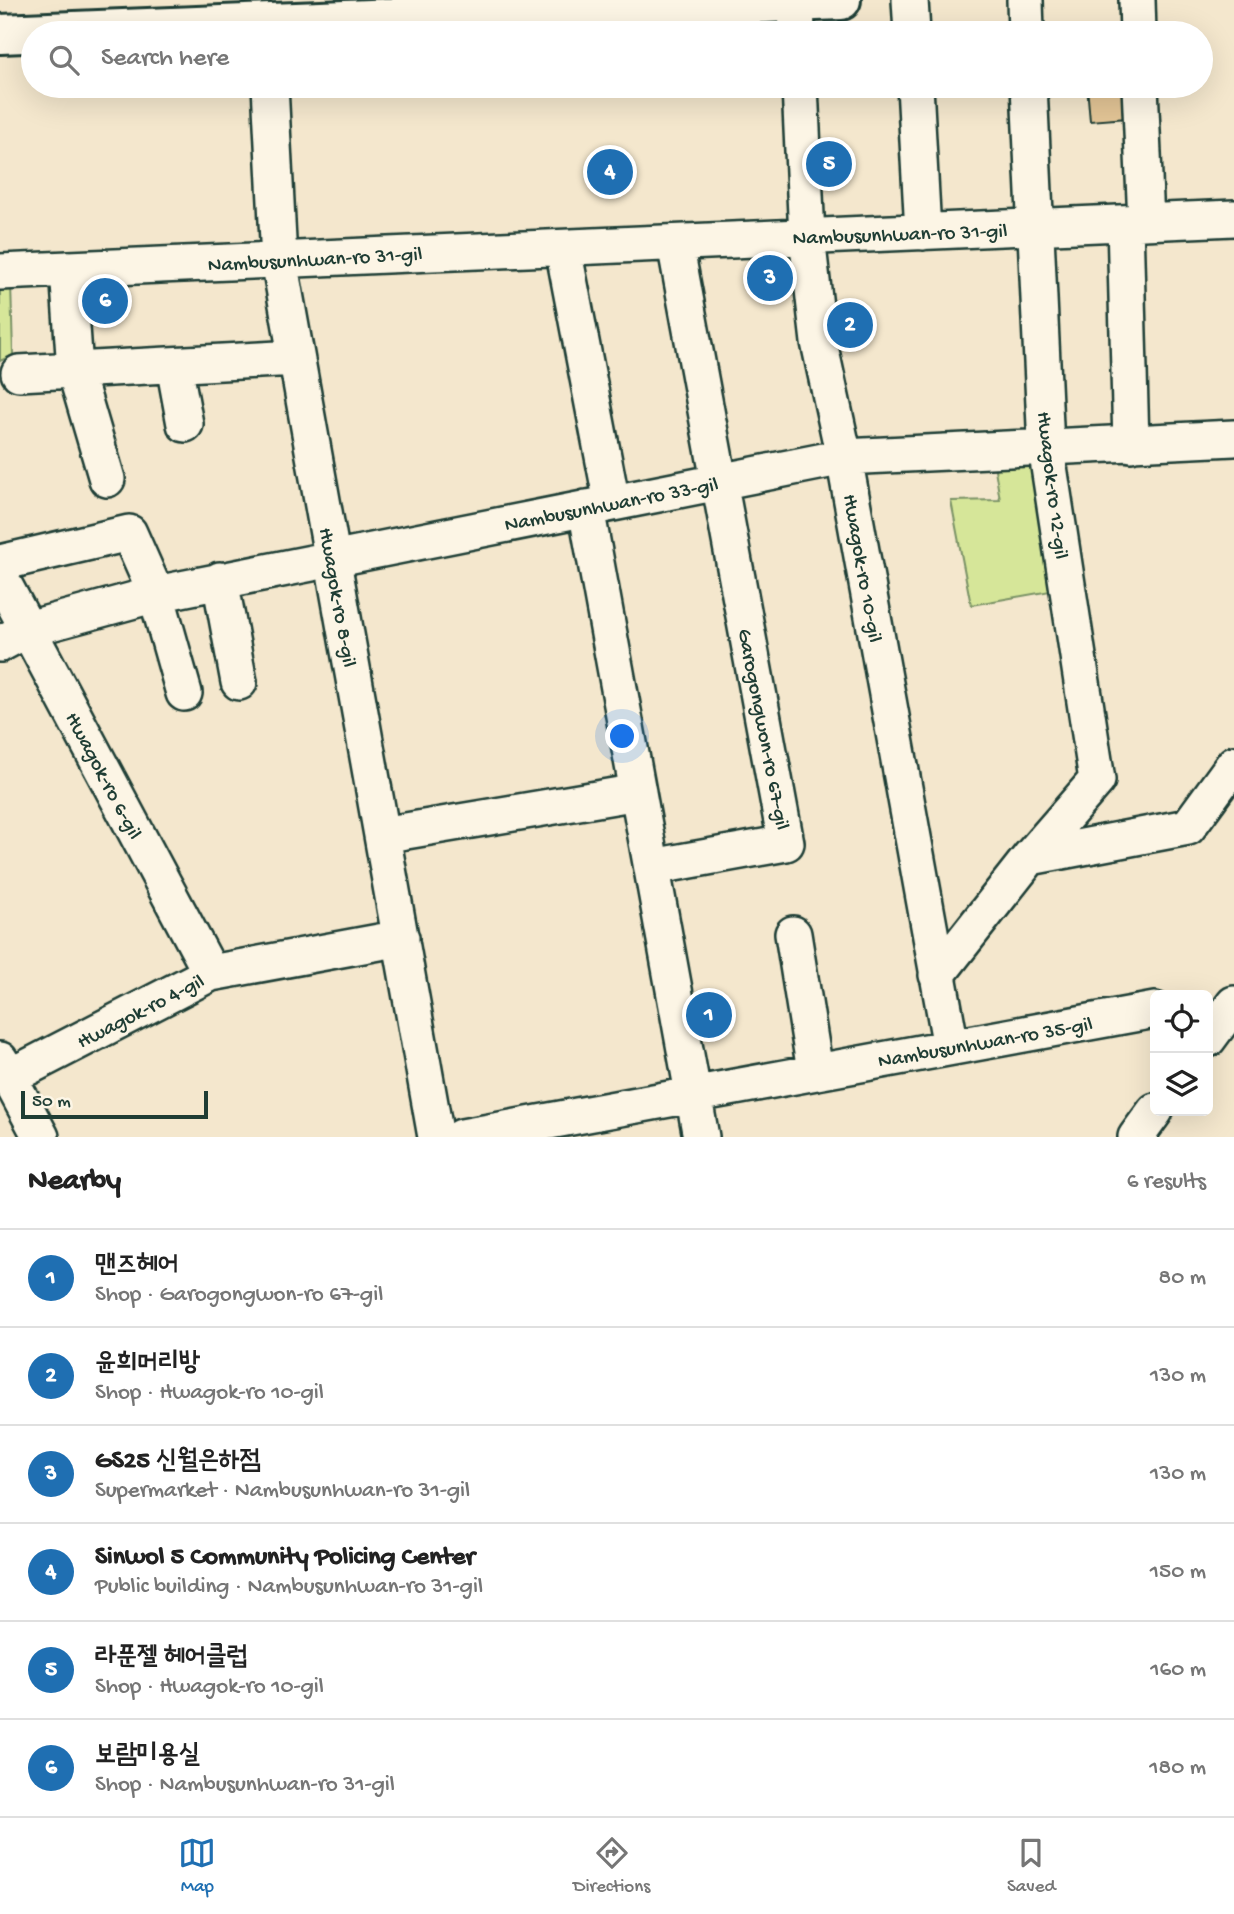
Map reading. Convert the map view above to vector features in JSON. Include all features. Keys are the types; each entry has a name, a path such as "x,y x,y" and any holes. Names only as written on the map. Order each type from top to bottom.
{"main road":[{"path":"300,21 351,10 796,12 841,0"},
{"path":"0,34 21,34"}],"street":[{"path":"910,0 911,21"},
{"path":"1025,0 1026,21"},
{"path":"1136,0 1137,21"},
{"name":"Hwagok-ro 8-gil","path":"271,98 279,260 436,1137"},
{"name":"Hwagok-ro 10-gil","path":"801,98 807,237 819,342 844,457 951,1047"},
{"path":"916,98 923,232"},
{"name":"Hwagok-ro 12-gil","path":"937,975 1030,857 1097,780 1046,447 1030,98"},
{"path":"1131,444 1140,98"},
{"name":"Nambusunhwan-ro 31-gil","path":"0,272 1234,218"},
{"path":"675,243 719,481"},
{"path":"563,247 638,792 701,1137"},
{"path":"68,269 75,370 107,479"},
{"path":"19,373 296,358"},
{"path":"174,365 185,424"},
{"name":"Nambusunhwan-ro 33-gil","path":"14,637 156,594 220,580 844,457 1234,438"},
{"name":"Garogongwon-ro 67-gil","path":"652,867 786,843 719,481"},
{"path":"0,563 129,533 156,594 184,693"},
{"name":"Hwagok-ro 6-gil","path":"0,577 14,637 211,973"},
{"path":"220,580 239,682"},
{"path":"1030,857 1188,827 1234,764"},
{"path":"382,835 638,792"},
{"path":"793,934 815,1071"},
{"name":"Hwagok-ro 4-gil","path":"41,1137 5,1069 211,973 401,938"},
{"name":"Nambusunhwan-ro 35-gil","path":"462,1137 1150,1011"},
{"path":"1136,1137 1151,1116"}],"green space":[{"path":"11,283 13,355 0,361 0,284"},
{"path":"1038,460 1056,590 971,605 951,501 1000,500 994,463"}],"building":[{"path":"1088,98 1125,98 1127,118 1090,121"}],"place":[{"name":"라푼젤 헤어클럽","path":"829,164"},
{"name":"Sinwol 5 Community Policing Center","path":"610,172"},
{"name":"GS25 신월은하점","path":"770,278"},
{"name":"보람미용실","path":"105,301"},
{"name":"윤희머리방","path":"850,325"},
{"name":"맨즈헤어","path":"709,1015"}]}
